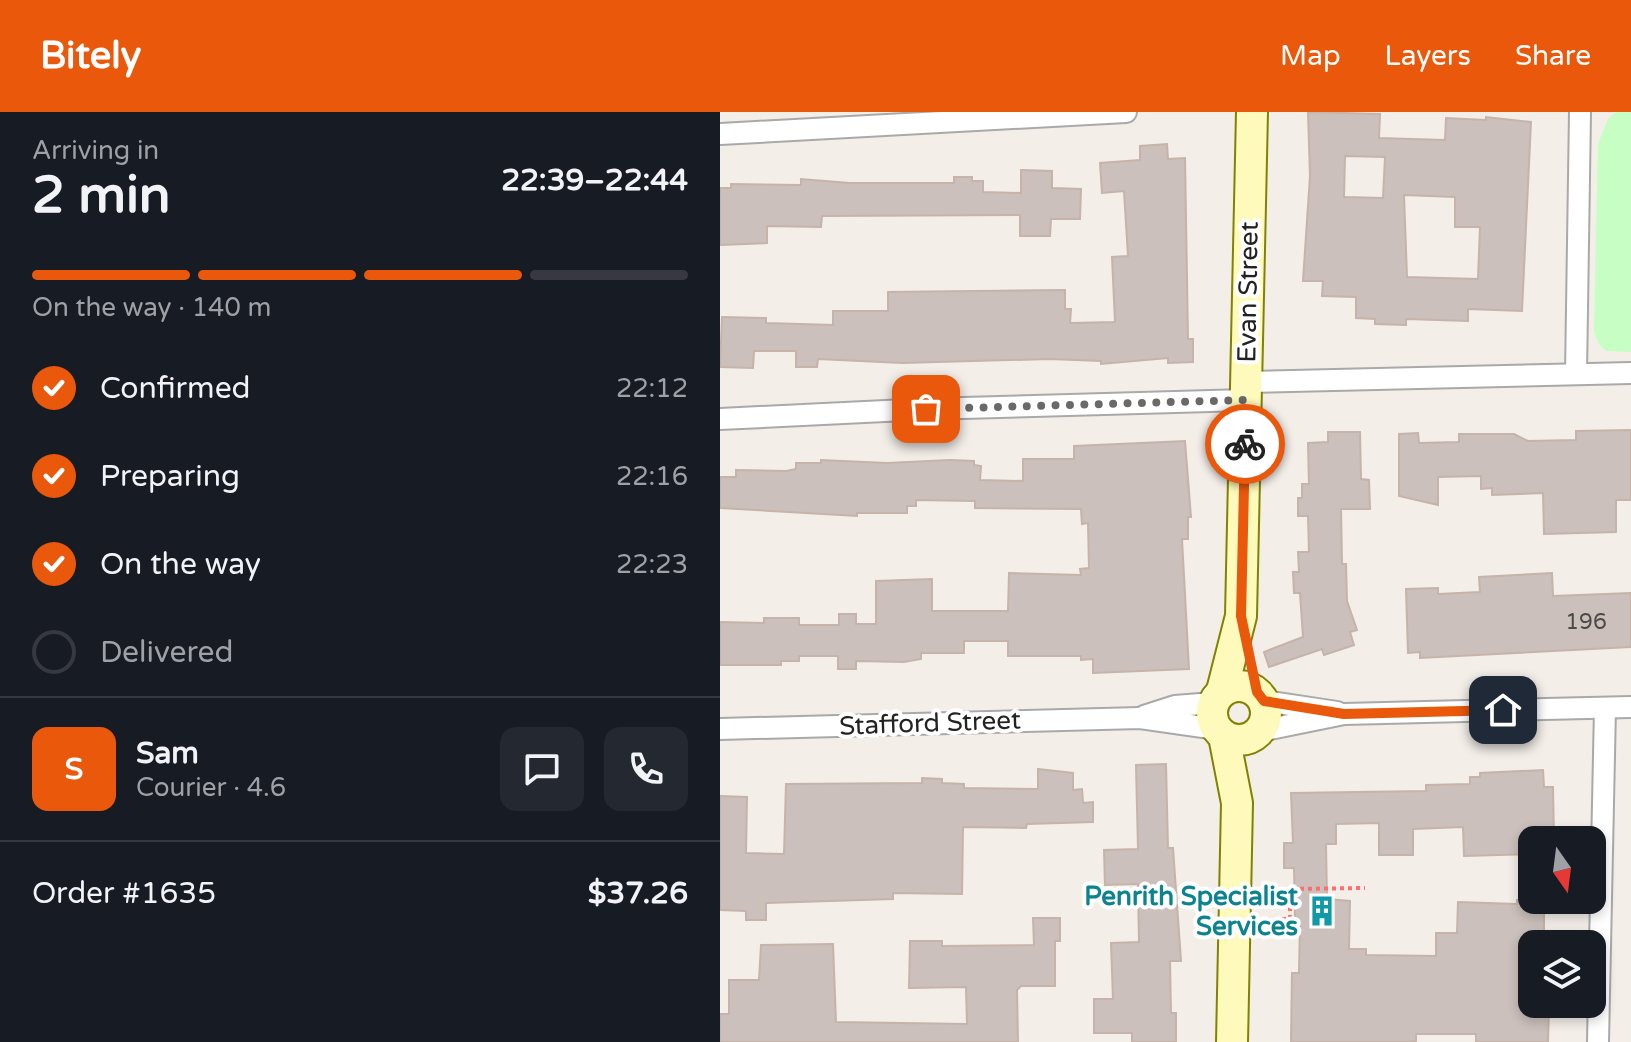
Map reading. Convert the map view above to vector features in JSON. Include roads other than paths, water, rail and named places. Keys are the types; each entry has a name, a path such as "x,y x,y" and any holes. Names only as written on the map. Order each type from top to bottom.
{"street":[{"path":"720,134 1126,112"},
{"name":"Evan Street","path":"1232,1042 1237,803 1231,721 1241,616 1252,112"},
{"path":"1576,374 1580,112"},
{"path":"720,419 1631,373"},
{"name":"Evan Street","path":"1231,721 1267,716 1241,616"},
{"path":"1231,721 1236,686 1260,696"},
{"name":"Stafford Street","path":"1260,696 1344,714"},
{"name":"Stafford Street","path":"720,729 1140,718 1231,721 1344,714 1631,707"},
{"path":"1598,1042 1605,708"}],"place":[{"name":"Penrith Specialist Services","path":"1322,911"}]}
